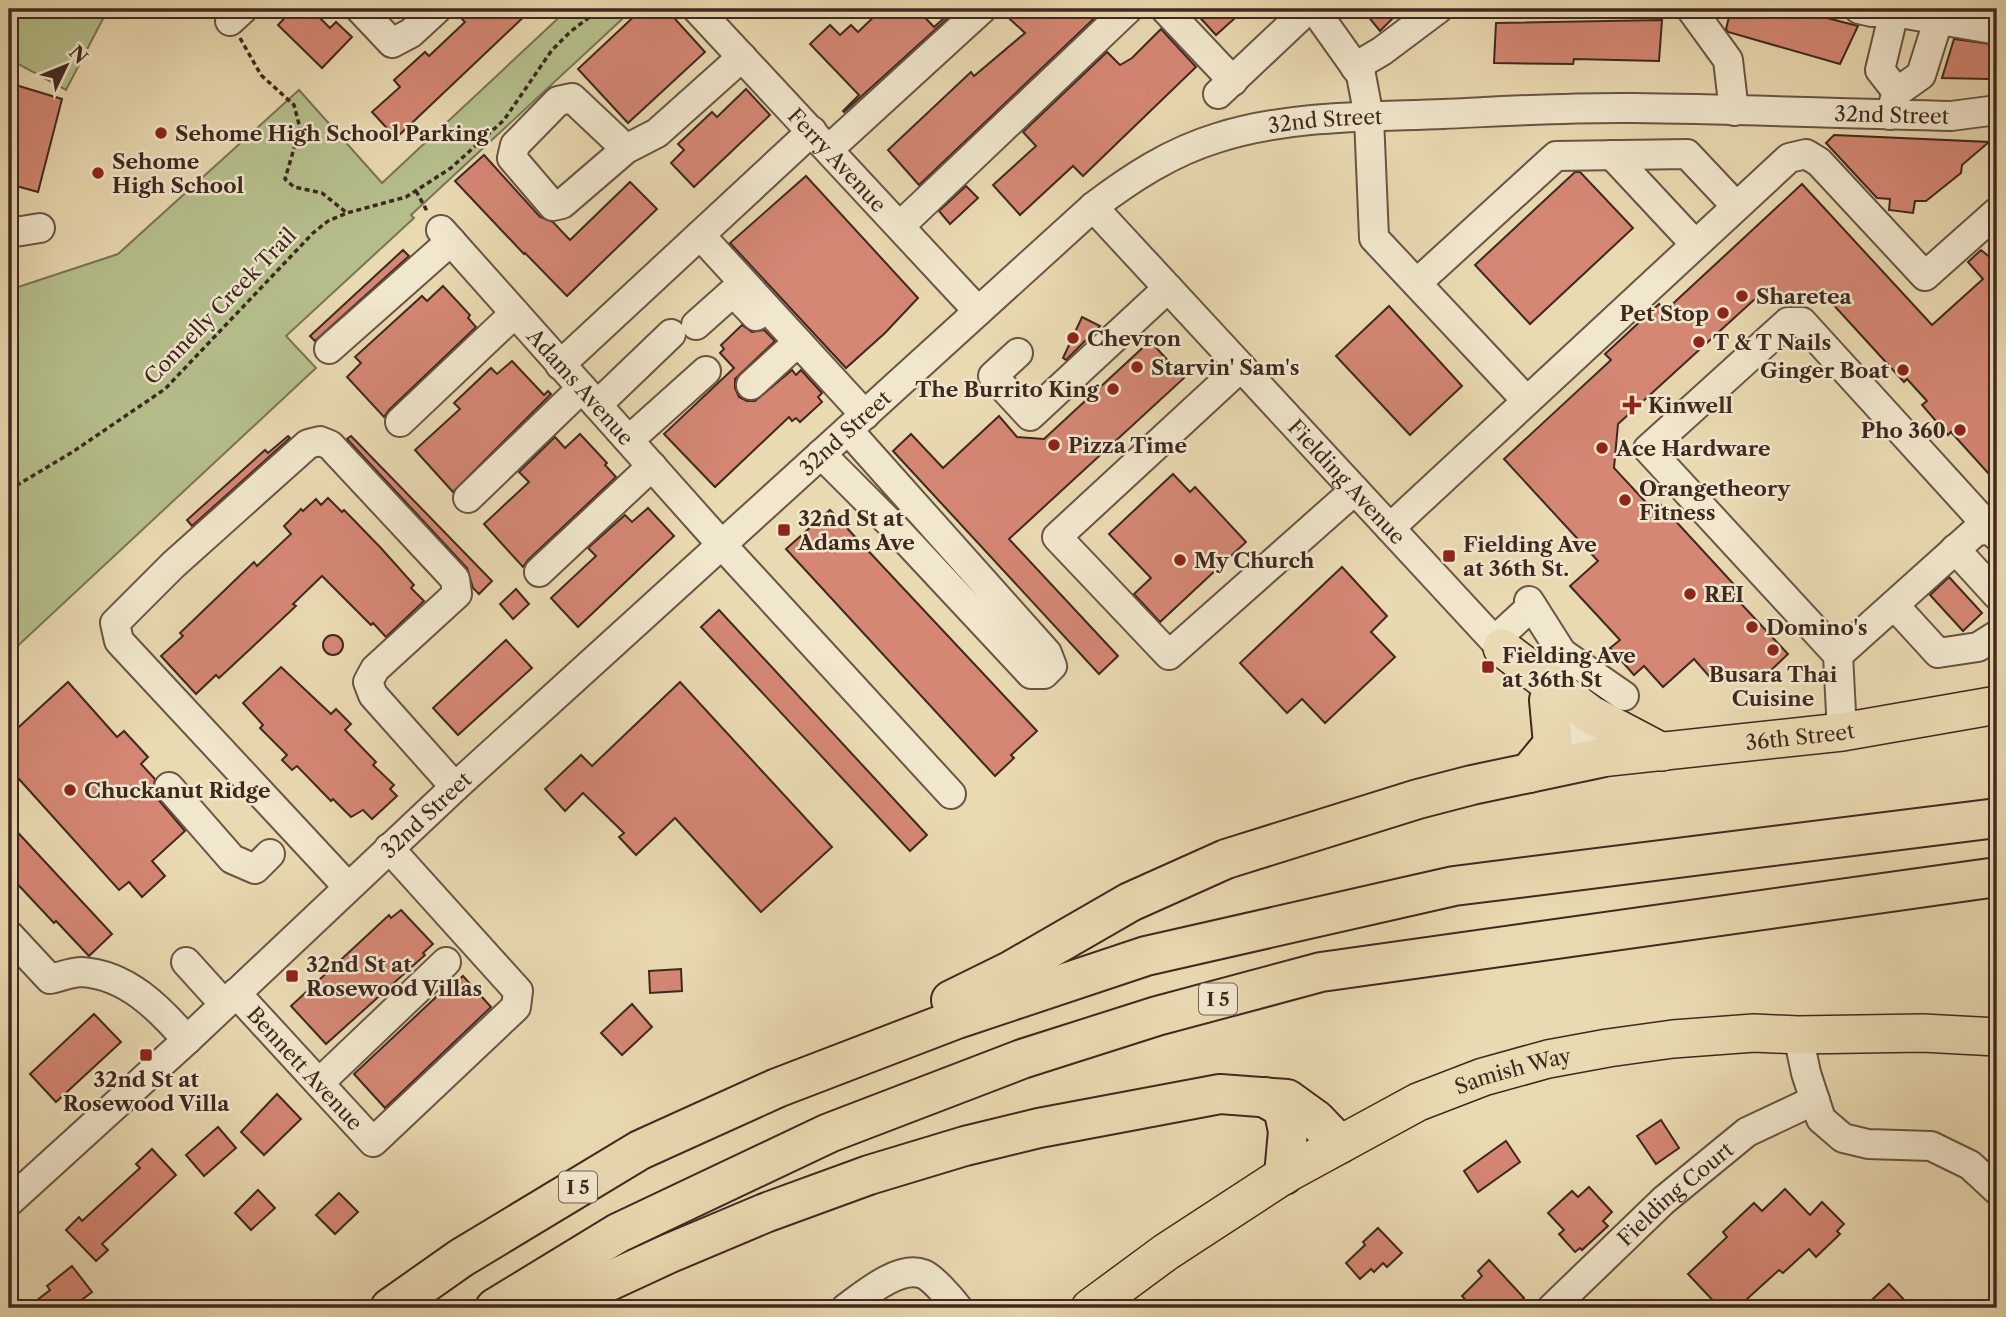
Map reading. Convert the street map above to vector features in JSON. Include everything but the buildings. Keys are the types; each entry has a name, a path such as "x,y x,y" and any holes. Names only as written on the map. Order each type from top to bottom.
{"highway":[{"path":"1529,773 1552,744 1549,700"},
{"path":"778,1088 1012,970 1130,902 1226,859 1418,799 1600,758"},
{"name":"I 5","path":"390,1308 461,1258 640,1150 778,1088 957,1019 1146,956 1454,886 1997,818"},
{"name":"I 5","path":"495,1308 618,1233 828,1133 1022,1059 1157,1016 1321,972 1997,877"},
{"path":"551,1308 765,1213 869,1175 1039,1128 1220,1094 1287,1099 1316,1120 1339,1144"},
{"path":"1264,1097 1283,1108 1288,1131 1284,1175"}],"main road":[{"path":"1498,644 1590,714 1662,751"},
{"name":"36th Street","path":"1600,758 1842,732 1997,705"},
{"name":"Samish Way","path":"1090,1308 1166,1252 1284,1175 1418,1102 1483,1077 1548,1059 1673,1039 1754,1032 1798,1035 1923,1033 1997,1037"}],"street":[{"path":"360,9 392,43 411,33 437,9"},
{"name":"Ferry Avenue","path":"698,9 978,311"},
{"path":"560,365 700,235 982,9"},
{"path":"900,226 1128,9"},
{"path":"1166,9 1225,87 1308,9"},
{"path":"1314,9 1361,75 1369,117 1374,237 1527,400"},
{"path":"1355,67 1382,51 1438,9"},
{"path":"1691,9 1728,60 1734,111"},
{"path":"1859,9 1894,12 1992,29"},
{"path":"1894,12 1880,70 1894,103 1920,75 1938,21"},
{"path":"626,149 657,132 742,57"},
{"name":"32nd Street","path":"9,1202 187,1040 455,787 1093,207 1127,181 1183,150 1258,127 1369,117 1568,109 1734,111 1894,103 1951,116 1997,110"},
{"path":"1417,283 1556,156 1687,154 1737,206"},
{"path":"1390,528 1789,158 1806,154 1819,162 1925,276 1997,212"},
{"path":"1612,155 1695,244"},
{"name":"Fielding Avenue","path":"1093,207 1498,644 1600,758"},
{"path":"9,233 40,228"},
{"name":"Adams Avenue","path":"329,349 446,235 722,545 951,794"},
{"path":"700,235 795,339 856,422 883,469 1047,653 1052,666 1044,674 1031,674 821,454"},
{"path":"1018,353 993,376 1030,416 1168,288"},
{"path":"468,498 589,397 733,292 777,337 795,339"},
{"path":"400,422 515,313"},
{"path":"1842,732 1838,655 1648,449 1788,322 1802,323 1995,531"},
{"path":"751,385 795,339"},
{"path":"1241,367 1057,537 1169,656 1355,491"},
{"path":"629,440 706,371"},
{"path":"348,887 119,641 115,623 173,565 308,444 320,442 330,445 455,579 457,594 375,668 368,682 373,695 455,787"},
{"path":"539,572 652,466"},
{"path":"860,493 883,469"},
{"path":"1838,655 1976,531 1995,531"},
{"path":"1955,550 1997,595"},
{"path":"1498,644 1530,604 1562,653 1624,696"},
{"path":"1894,605 1938,653 1978,647 1997,635"},
{"path":"169,786 232,859 255,869 270,854"},
{"name":"Bennett Avenue","path":"186,962 230,999 319,1083 373,1142 516,1007 518,991 389,848"},
{"path":"9,934 50,979 81,972 121,981 161,1010 187,1040"},
{"path":"319,1083 446,962"},
{"path":"1798,1035 1806,1073 1821,1119 1843,1138 1868,1144 1931,1146 1970,1165 1997,1189"},
{"name":"Fielding Court","path":"1552,1308 1664,1200 1747,1132 1815,1100"},
{"path":"846,1308 884,1282 912,1271 926,1274 954,1307"}],"path":[{"name":"Connelly Creek Trail","path":"9,490 74,451 165,389 313,233 328,221 406,197 451,168 504,120 552,50 600,9"},
{"path":"237,15 261,75 294,105 300,128 285,179 294,187 322,193 347,213"}],"green space":[{"path":"9,9 108,9 66,90 9,59"},
{"path":"568,9 633,9 411,215 414,218 286,336 316,368 9,654 9,290 118,254 299,90 382,183"}],"place":[{"name":"Sehome High School Parking","path":"161,133"},
{"name":"Sehome High School","path":"98,173"},
{"name":"Sharetea","path":"1742,296"},
{"name":"Pet Stop","path":"1723,313"},
{"name":"Chevron","path":"1073,338"},
{"name":"T & T Nails","path":"1699,342"},
{"name":"Starvin' Sam's","path":"1137,367"},
{"name":"Ginger Boat","path":"1903,370"},
{"name":"The Burrito King","path":"1113,389"},
{"name":"Kinwell","path":"1632,405"},
{"name":"Pho 360","path":"1960,430"},
{"name":"Pizza Time","path":"1054,445"},
{"name":"Ace Hardware","path":"1602,448"},
{"name":"Orangetheory Fitness","path":"1625,500"},
{"name":"32nd St at Adams Ave","path":"784,530"},
{"name":"Fielding Ave at 36th St.","path":"1449,556"},
{"name":"My Church","path":"1180,560"},
{"name":"REI","path":"1690,594"},
{"name":"Domino's","path":"1752,627"},
{"name":"Busara Thai Cuisine","path":"1773,650"},
{"name":"Fielding Ave at 36th St","path":"1488,667"},
{"name":"Chuckanut Ridge","path":"70,790"},
{"name":"32nd St at Rosewood Villas","path":"292,976"},
{"name":"32nd St at Rosewood Villa","path":"146,1055"}]}
